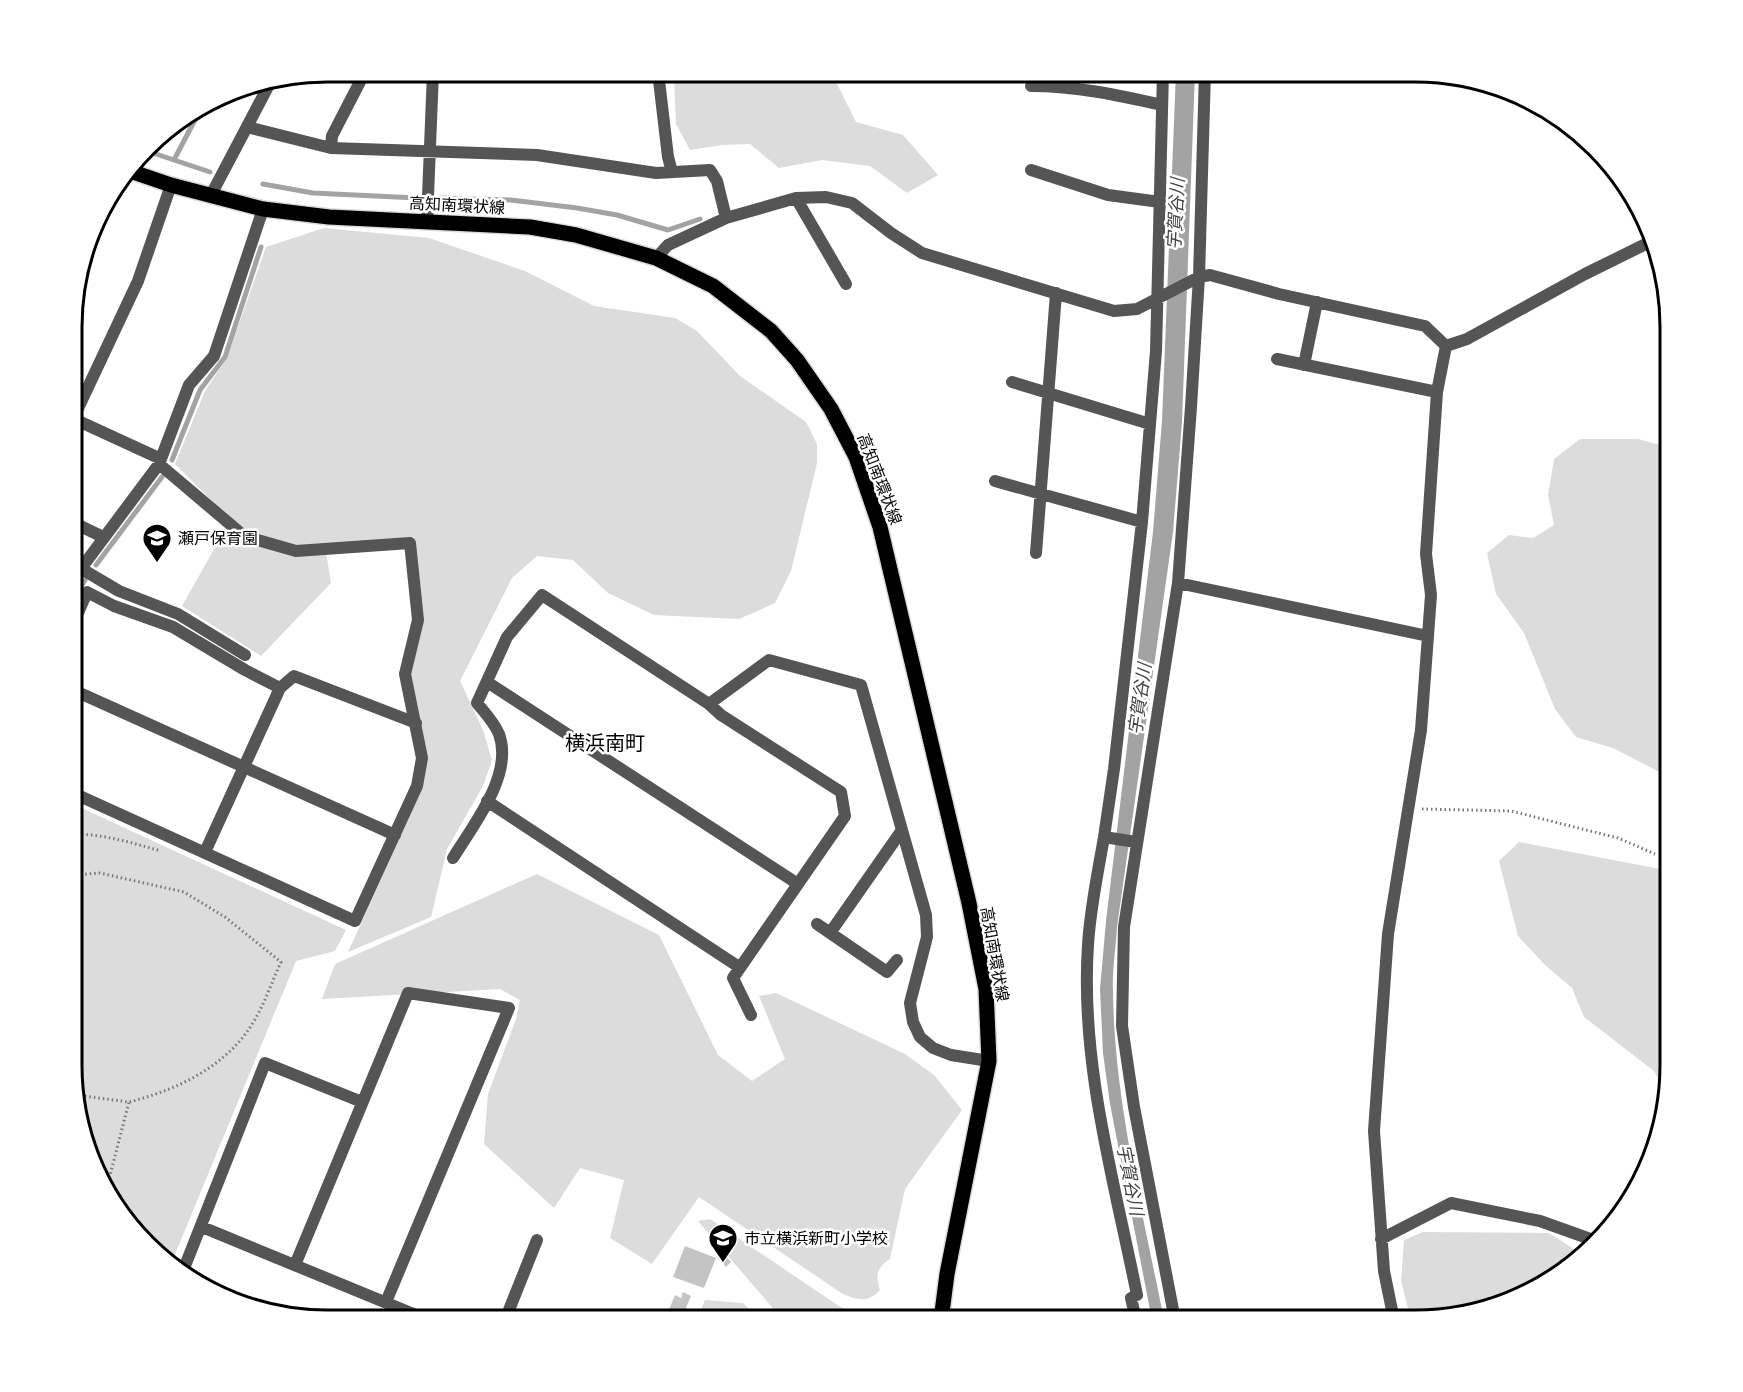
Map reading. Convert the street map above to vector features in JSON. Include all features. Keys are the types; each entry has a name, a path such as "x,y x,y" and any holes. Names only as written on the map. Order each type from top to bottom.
{"main road":[{"name":"高知南環状線","path":"137,173 171,185 263,208 329,217 530,227 576,235 657,258 713,286 771,331 796,360 831,409 856,458 880,527 969,903 986,989 989,1061 947,1274 943,1310"}],"street":[{"path":"331,148 332,136 361,82"},
{"path":"427,221 432,82"},
{"path":"659,82 668,157 672,172"},
{"path":"1134,1310 1131,1298 1137,1295 1095,1091 1088,1025 1088,944 1106,837 1142,522 1160,297 1163,82"},
{"path":"1173,1310 1134,1107 1122,1026 1124,927 1134,842 1178,583 1191,407 1194,280 1204,82"},
{"path":"1031,86 1086,89 1162,105"},
{"path":"211,195 266,90"},
{"path":"247,127 331,148 537,155 656,172 710,170 717,181 726,218"},
{"path":"1031,170 1108,195 1160,202"},
{"path":"82,401 138,281 171,185"},
{"path":"657,258 668,244 726,218 796,198 826,197 852,203 922,253 1114,311 1137,309 1194,280 1210,275 1425,326 1446,346"},
{"path":"796,198 846,284"},
{"path":"82,566 160,461 189,385 214,356 263,208"},
{"path":"1446,346 1467,339 1585,274 1645,244"},
{"path":"1036,553 1056,293"},
{"path":"1304,365 1317,302"},
{"path":"1392,1310 1384,1271 1381,1239 1375,1120 1388,934 1421,730 1431,595 1426,555 1437,392 1446,346"},
{"path":"1277,359 1437,392"},
{"path":"1012,382 1150,424"},
{"path":"82,422 160,461 244,536 296,551 410,543 418,620 405,674 422,758 417,786 356,921 82,797"},
{"path":"996,481 1142,522"},
{"path":"82,527 103,537"},
{"path":"82,575 178,614 246,655"},
{"path":"1178,583 1428,636"},
{"path":"82,604 87,592 114,606 172,627 244,670 280,688"},
{"path":"453,858 487,801 500,774 502,748 499,733 477,703 507,638 542,595 841,792 845,816 733,978 751,1015"},
{"path":"709,704 769,660 861,685 926,915 927,937 910,1003 913,1022 920,1037 933,1048 951,1055 989,1061"},
{"path":"205,852 280,688 294,676 416,723"},
{"path":"487,682 798,884"},
{"path":"82,694 395,835"},
{"path":"487,801 739,967"},
{"path":"830,933 902,830"},
{"path":"1106,837 1134,842"},
{"path":"817,924 887,972 897,960"},
{"path":"295,1265 408,993 509,1008 386,1302"},
{"path":"186,1264 265,1063 362,1102"},
{"path":"1381,1239 1451,1203 1540,1221 1589,1238"},
{"path":"201,1227 405,1310"},
{"path":"509,1310 537,1240"}],"path":[{"path":"1408,808 1511,811 1618,838 1655,854"},
{"path":"82,834 116,839 163,851"},
{"path":"82,874 100,873 184,892 225,917 281,962 254,1022 227,1057 164,1092 129,1102 85,1096"},
{"path":"110,1176 129,1102"}],"shaded area":[{"path":"674,82 836,82 856,122 903,135 938,175 907,193 870,166 822,160 779,168 750,144 690,150 676,124"},
{"path":"324,228 429,238 525,271 594,306 675,318 697,331 740,376 806,422 817,444 817,463 791,571 775,603 739,619 654,615 608,593 573,560 537,556 512,578 460,681 483,730 492,760 483,786 447,849 431,917 348,952 422,789 409,674 418,570 414,537 296,548 245,534 175,464 205,391 227,358 266,247"},
{"path":"1580,439 1638,439 1660,445 1660,772 1613,748 1576,737 1555,709 1524,633 1496,594 1487,553 1509,535 1533,538 1554,525 1548,495 1554,459"},
{"path":"226,528 242,540 326,552 331,583 261,656 182,606"},
{"path":"82,808 346,930 335,951 296,961 174,1256 143,1226 115,1187 101,1158 87,1112 82,1064"},
{"path":"1519,842 1660,869 1660,1082 1654,1071 1584,1017 1572,988 1544,964 1518,936 1499,861"},
{"path":"537,874 659,935 718,1055 752,1081 785,1059 759,996 776,993 905,1054 934,1075 962,1110 905,1189 890,1259 882,1265 878,1272 880,1290 876,1294 863,1299 843,1294 699,1197 652,1264 610,1238 624,1180 580,1168 554,1208 484,1144 488,1094 516,1019 520,1000 500,989 322,999 335,964"},
{"path":"710,1219 839,1306 850,1310 774,1310 698,1221"},
{"path":"1423,1232 1549,1233 1576,1250 1538,1277 1509,1291 1463,1305 1408,1310 1401,1281 1404,1240"},
{"path":"705,1300 743,1303 750,1310 701,1310"}],"water":[{"name":"宇賀谷川","path":"1176,82 1195,82 1182,422 1173,532 1117,927 1113,983 1118,1074 1124,1115 1162,1310 1150,1310 1110,1104 1103,1053 1100,989 1106,921 1153,532 1162,421"}],"building":[{"path":"685,1246 716,1258 704,1288 673,1277"},
{"path":"722,1252 731,1262 726,1267 716,1256"},
{"path":"683,1292 691,1296 685,1310 669,1310 675,1295 681,1298"}],"waterway":[{"path":"174,160 193,123"},
{"path":"155,154 210,172"},
{"path":"263,184 313,193 417,198"},
{"path":"440,198 511,200 577,208 617,215 668,230 700,219"},
{"path":"172,460 200,390 225,357 261,247"},
{"path":"96,565 162,477"},
{"path":"82,585 85,580"}],"place":[{"name":"瀬戸保育園","path":"157,564"},
{"name":"市立横浜新町小学校","path":"723,1264"}],"district":[{"name":"横浜南町","path":"605,743"}]}
